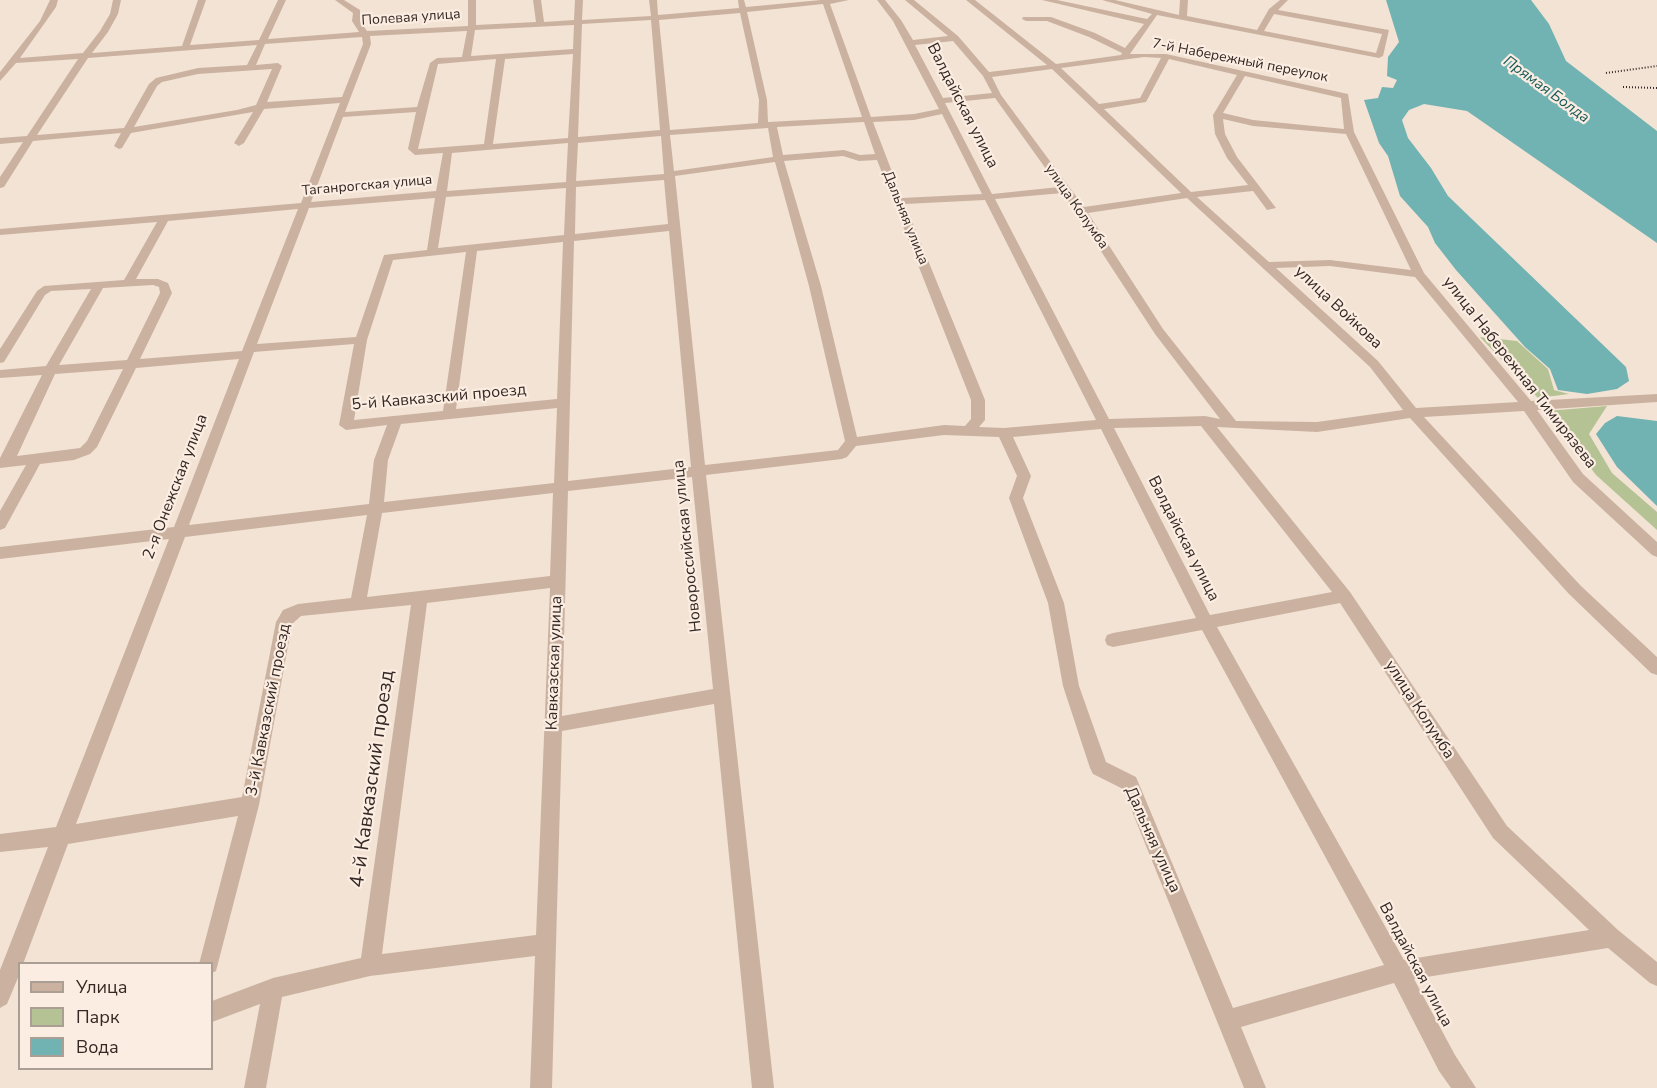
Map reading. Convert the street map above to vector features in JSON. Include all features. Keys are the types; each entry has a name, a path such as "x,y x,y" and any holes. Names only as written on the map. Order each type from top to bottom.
{"street":[{"path":"0,78 43,22 54,0"},
{"path":"0,185 86,55 104,32 114,14 117,0"},
{"path":"186,46 202,0"},
{"path":"251,66 282,0"},
{"path":"339,0 357,12 356,21 366,36"},
{"path":"466,58 472,29 472,0"},
{"path":"537,0 540,23"},
{"path":"573,141 579,0"},
{"name":"Новороссийская улица","path":"652,0 673,227 763,1088"},
{"path":"741,0 767,125 815,286 852,442"},
{"name":"Полевая улица","path":"14,61 186,46 540,23 654,18 845,0"},
{"name":"Валдайская улица","path":"881,0 897,20 910,44 1206,622 1399,971 1447,1063 1465,1088"},
{"name":"улица Колумба","path":"909,0 956,38 987,75 997,95 1064,190 1082,211 1159,331 1232,425"},
{"name":"улица Войкова","path":"970,0 1004,24 1055,67 1374,364 1413,413 1575,590 1657,668"},
{"path":"1026,19 1045,0 1148,22"},
{"path":"1106,0 1157,13 1183,16 1379,56 1386,32 1272,10"},
{"path":"1183,16 1184,0"},
{"path":"1259,33 1272,10 1284,0"},
{"name":"Дальняя улица","path":"825,1 881,157 978,400 978,420 968,432"},
{"path":"1004,24 1026,19 1048,19 1092,35 1125,55 1157,13"},
{"path":"472,29 579,23"},
{"name":"2-я Онежская улица","path":"0,997 367,44 366,36"},
{"path":"910,44 956,38"},
{"path":"578,51 466,58 434,63 421,109 413,148 415,152 666,132 914,117 941,106 997,95"},
{"name":"7-й Набережный переулок","path":"987,75 1055,67 1125,55 1166,56 1345,96"},
{"path":"488,147 501,56"},
{"path":"1098,107 1143,100 1166,56"},
{"path":"119,146 153,84 159,80 198,71 278,66 260,107 239,143"},
{"path":"1242,74 1218,115 1220,134 1232,158 1271,208"},
{"name":"улица Набережная Тимирязева","path":"1345,96 1349,132 1419,274 1528,406 1578,478 1657,551"},
{"path":"0,141 126,131 238,114 281,102 344,100"},
{"path":"338,115 421,109"},
{"path":"1218,115 1253,123 1349,132"},
{"name":"Кавказская улица","path":"541,1088 573,141"},
{"path":"432,253 448,150"},
{"name":"Таганрогская улица","path":"0,232 670,176 844,153 859,158 881,157"},
{"path":"1082,211 1191,194 1255,188"},
{"path":"900,201 989,197 1064,190"},
{"path":"128,282 165,217"},
{"name":"5-й Кавказский проезд","path":"564,403 395,422 346,425 361,340 388,257 673,227"},
{"path":"449,416 472,249"},
{"path":"1267,265 1330,263 1419,274"},
{"path":"0,359 41,293 48,288 154,281 164,285 166,293 92,444 85,451 74,455 4,462"},
{"path":"4,462 51,369 100,283"},
{"path":"0,374 132,364 361,340"},
{"path":"0,553 376,508 699,473 842,454 852,442 944,430 1004,434 1105,424 1205,421 1232,425 1317,427 1413,413 1657,398"},
{"name":"улица Колумба","path":"1205,421 1344,596 1500,832 1611,937 1657,976"},
{"path":"358,605 376,508 381,460 395,422"},
{"name":"Дальняя улица","path":"1004,434 1024,476 1016,498 1056,603 1071,686 1099,768 1130,783 1255,1088"},
{"path":"0,524 36,459"},
{"name":"3-й Кавказский проезд","path":"209,962 250,805 284,622 289,615 298,610 558,581"},
{"path":"1113,640 1344,596"},
{"name":"4-й Кавказский проезд","path":"370,966 420,598"},
{"path":"553,725 721,695"},
{"path":"0,843 62,836 250,805"},
{"path":"1228,1020 1399,971 1611,937"},
{"path":"213,1011 273,989 370,966 546,944"},
{"path":"255,1088 273,989"}],"green space":[{"path":"1480,337 1517,341 1548,369 1554,390 1569,394 1538,398"},
{"path":"1607,406 1589,434 1612,473 1657,512 1657,530 1596,475 1547,411"}],"water":[{"name":"Прямая Болда","path":"1386,0 1531,0 1549,24 1566,61 1657,131 1657,243 1467,111 1424,104 1409,110 1402,120 1408,138 1431,168 1448,196 1626,367 1629,381 1617,389 1587,394 1558,390 1550,369 1525,347 1456,270 1435,243 1428,227 1400,196 1388,156 1379,143 1364,100 1378,98 1382,87 1393,88 1397,80 1387,76 1388,57 1399,42"},
{"path":"1617,416 1657,421 1657,506 1617,467 1596,434 1605,423"}],"railway":[{"path":"1606,73 1657,66"},
{"path":"1623,87 1657,88"}]}
